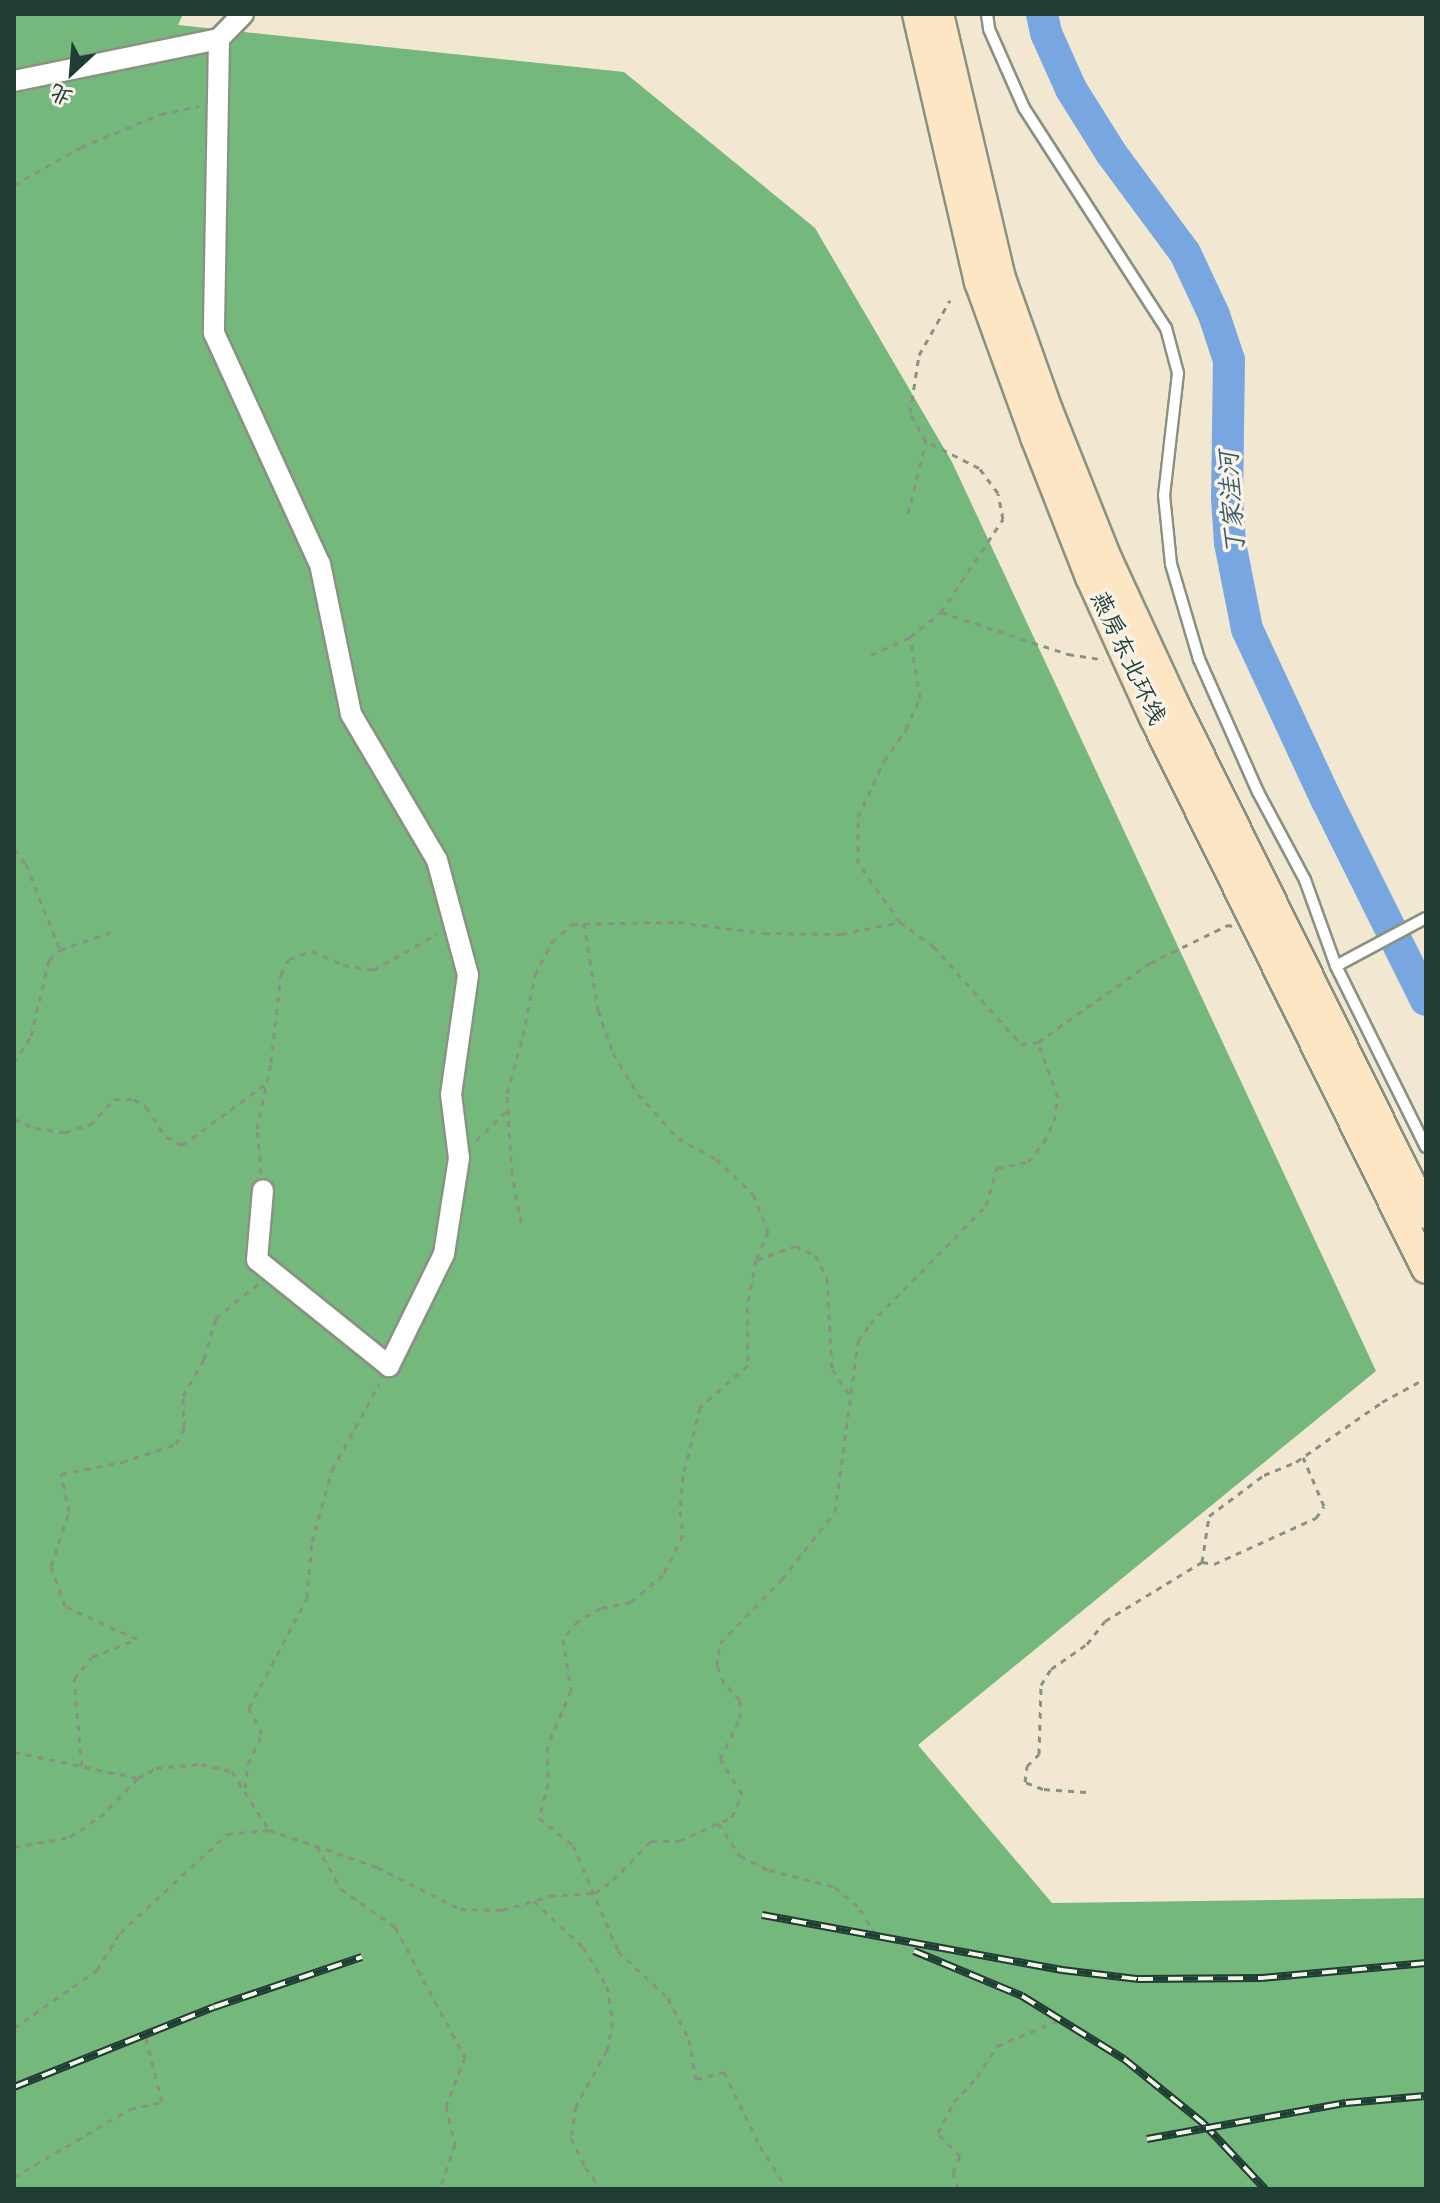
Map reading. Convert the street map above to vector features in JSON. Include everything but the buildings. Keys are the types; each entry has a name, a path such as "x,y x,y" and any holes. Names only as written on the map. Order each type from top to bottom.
{"main road":[{"name":"燕房东北环线","path":"917,14 979,282 1090,577 1154,718 1426,1269"},
{"name":"燕房东北环线","path":"939,14 1001,278 1048,410 1107,558 1174,703 1426,1214"}],"street":[{"path":"14,81 219,39 243,14"},
{"path":"219,39 214,333 320,564 351,714 437,860 468,975 451,1094 459,1158 444,1254 389,1366 257,1260 263,1190"}],"lane":[{"path":"987,14 989,29 1024,108 1166,328 1178,373 1164,495 1171,564 1199,659 1258,792 1305,880 1336,966 1426,1147"},
{"path":"1336,966 1426,918"}],"path":[{"path":"14,185 81,147 148,119 218,102"},
{"path":"871,655 910,637 941,612 1003,519 998,493 979,468 926,441 910,413 919,355 950,300"},
{"path":"908,514 926,441"},
{"path":"941,612 1068,654 1114,661"},
{"path":"910,637 920,698 906,729 884,761 858,817 858,863 900,922 933,946 1021,1044 1038,1042 1150,963 1228,925 1241,930"},
{"path":"14,849 26,864 60,950"},
{"path":"521,1223 512,1174 507,1093 523,1036 535,975 552,942 572,924 678,922 764,933 841,934 900,922"},
{"path":"584,923 598,1010 613,1053 638,1094 678,1138 716,1159 753,1194 768,1231 756,1260 747,1307 748,1365 700,1407 683,1476 683,1535 663,1575 631,1602 601,1608 578,1621 563,1639 571,1690 547,1747 548,1783 539,1818 573,1845 618,1951 668,1998 689,2039 696,2079 724,2072 760,2146 787,2189"},
{"path":"263,1190 257,1129 281,974 289,959 312,951 343,965 373,970 454,924"},
{"path":"14,1063 31,1036 49,960 60,950 113,931"},
{"path":"14,2028 97,1970 120,1933 227,1834 269,1830 377,1867 460,1909 502,1910 550,1896 595,1893 613,1880 651,1841 679,1841 732,1817 742,1794 720,1759 740,1718 740,1700 724,1683 717,1666 720,1643 782,1579 835,1512 858,1341 870,1324 917,1280 986,1206 997,1168 1028,1162 1044,1142 1054,1121 1058,1097 1038,1042"},
{"path":"14,1119 35,1128 65,1132 90,1125 114,1099 134,1099 146,1107 166,1137 182,1145 266,1084"},
{"path":"459,1158 507,1111"},
{"path":"756,1260 795,1246 815,1255 827,1278 832,1369 852,1399"},
{"path":"82,1766 74,1679 92,1657 137,1639 65,1606 51,1566 69,1512 61,1474 122,1462 176,1444 184,1428 183,1396 204,1359 216,1318 271,1272"},
{"path":"245,1789 248,1764 262,1734 249,1708 307,1598 312,1542 332,1470 389,1366"},
{"path":"1202,1562 1209,1516 1264,1475 1303,1457 1382,1402 1426,1378"},
{"path":"1086,1792 1043,1789 1025,1782 1027,1766 1039,1754 1041,1685 1051,1669 1087,1644 1105,1621 1202,1562 1214,1564 1316,1518 1324,1506 1303,1457"},
{"path":"14,1752 138,1778"},
{"path":"14,1847 70,1837 100,1817 138,1778 156,1768 201,1764 232,1771 269,1830"},
{"path":"717,1823 740,1856 769,1870 835,1887 860,1909 876,1936"},
{"path":"317,1846 341,1889 395,1927 465,2057 446,2106 455,2144 440,2189"},
{"path":"534,1901 583,1947 607,1986 613,2022 607,2050 576,2106 571,2138 585,2167 601,2189"},
{"path":"959,2189 953,2173 960,2156 938,2133 954,2102 977,2077 997,2046 1064,2018"},
{"path":"14,2177 130,2109 162,2102 145,2035"}],"green space":[{"path":"14,14 183,14 178,25 624,72 815,228 952,462 1376,1371 918,1745 1052,1903 1426,1898 1426,2189 14,2189"}],"waterway":[{"name":"丁家洼河","path":"1042,14 1046,33 1071,89 1111,153 1185,253 1214,315 1229,360 1227,498 1230,543 1247,629 1327,801 1426,1000"}],"railway":[{"path":"762,1915 1062,1970 1138,1979 1262,1978 1426,1963"},
{"path":"914,1951 1022,1996 1124,2059 1203,2123 1265,2189"},
{"path":"14,2087 214,2007 362,1957"},
{"path":"1147,2139 1346,2103 1426,2096"}]}
